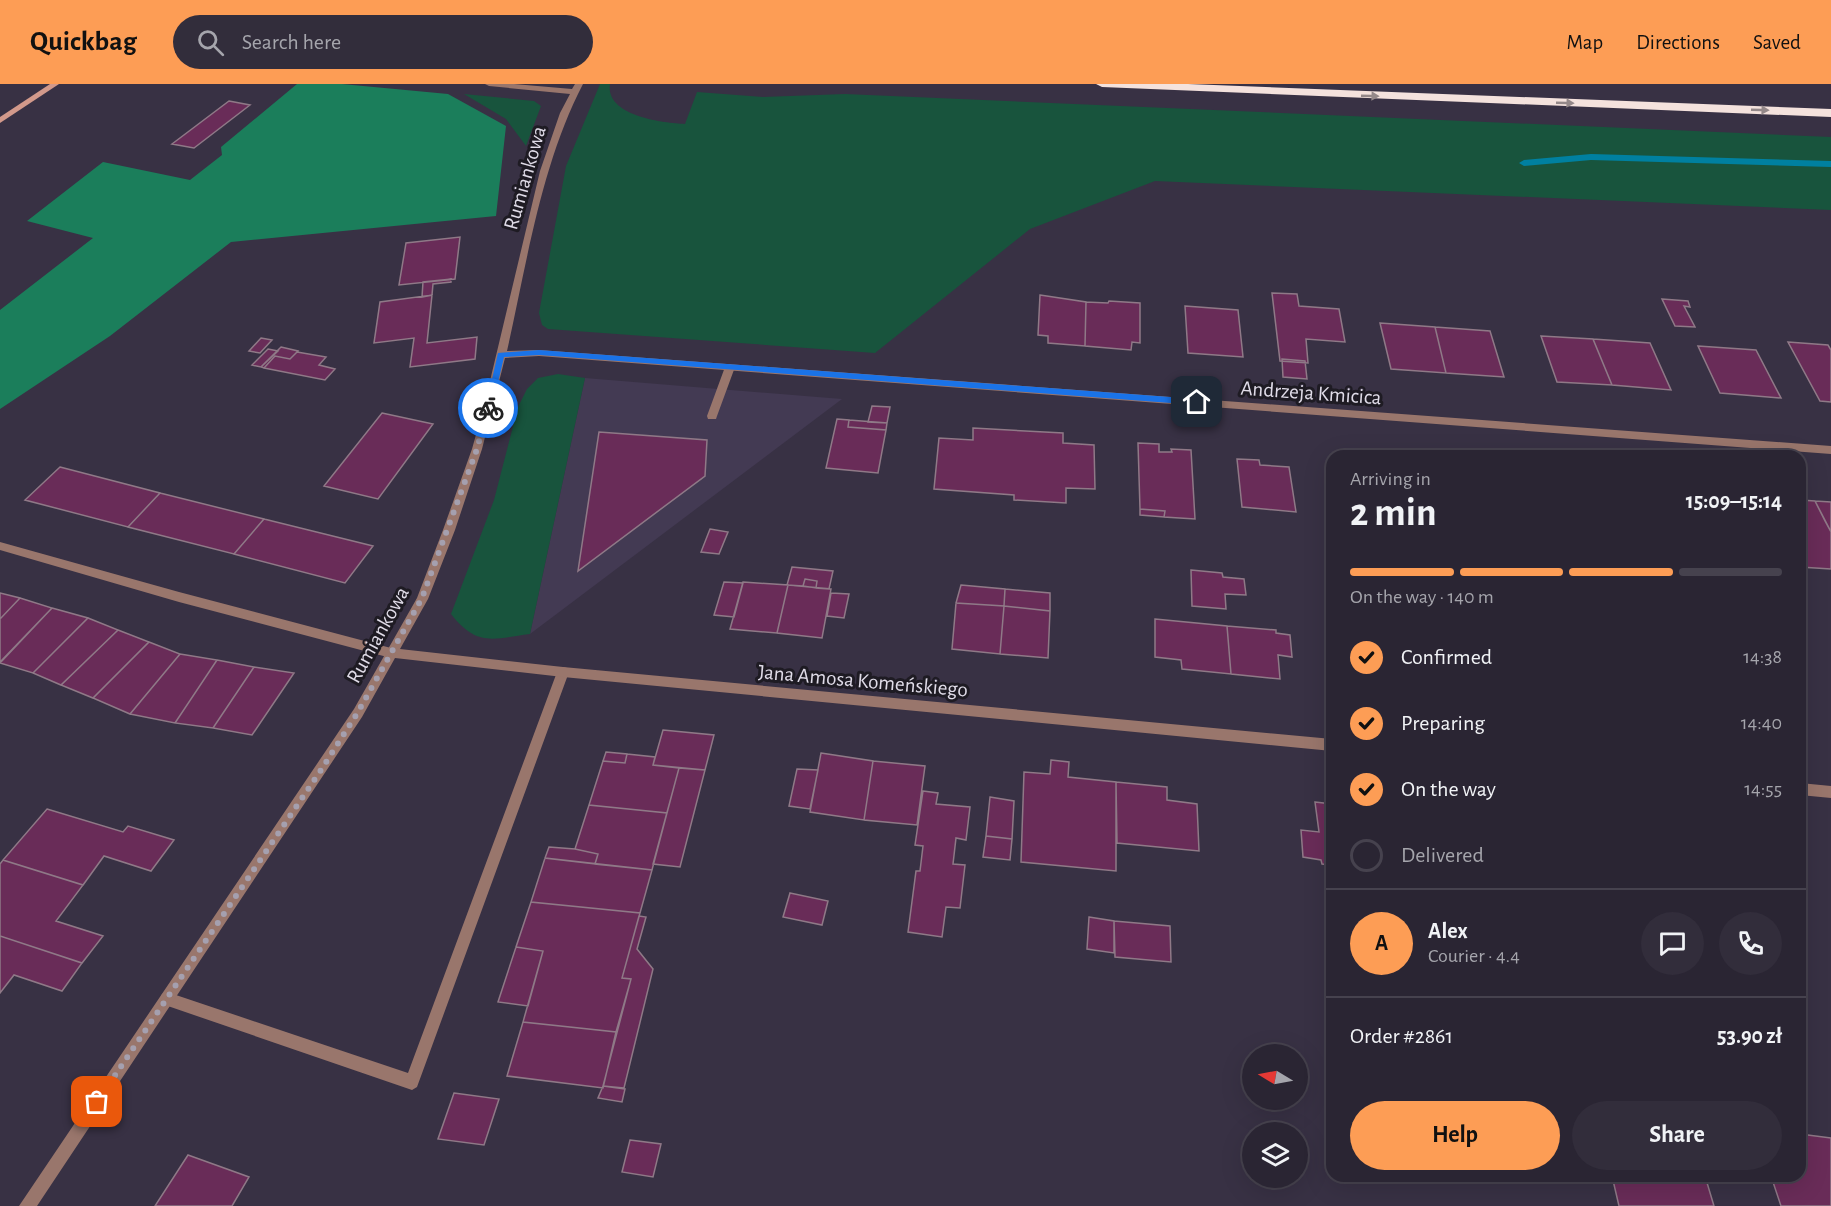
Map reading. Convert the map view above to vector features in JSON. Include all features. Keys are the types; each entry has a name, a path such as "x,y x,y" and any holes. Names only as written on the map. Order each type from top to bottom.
{"highway":[{"path":"1102,84 1831,113"}],"street":[{"path":"0,121 55,84"},
{"name":"Rumiankowa","path":"27,1206 321,770 358,712 422,598 477,449 544,171 564,113 577,88 489,84"},
{"name":"Andrzeja Kmicica","path":"501,354 539,353 1831,450"},
{"path":"712,416 730,367"},
{"name":"Jana Amosa Komeńskiego","path":"0,546 179,597 391,653 563,672 1326,743"},
{"path":"167,999 412,1082 563,672"},
{"path":"1806,790 1831,792"}],"shaded area":[{"path":"585,378 842,399 530,634"}],"green space":[{"path":"297,84 342,84 448,94 506,126 496,216 231,242 110,336 0,409 0,310 93,238 27,221 103,162 190,180 222,155 221,147"},
{"path":"600,84 610,84 611,95 617,104 637,116 685,124 697,92 763,97 845,94 1831,137 1831,210 1155,181 1030,229 875,353 548,329 542,325 539,313 566,166"},
{"path":"464,94 534,101 541,106 526,146 506,119"},
{"path":"558,374 585,378 530,634 495,639 477,636 460,625 451,614 494,500 518,407 527,389 538,378"}],"building":[{"path":"229,101 250,105 194,148 172,144"},
{"path":"460,237 455,279 399,285 406,243"},
{"path":"451,279 451,282 433,284 432,295 422,297 423,282"},
{"path":"1272,293 1297,294 1299,306 1339,309 1345,342 1306,339 1308,363 1280,361"},
{"path":"432,295 427,343 477,337 475,359 410,367 414,338 374,343 380,302"},
{"path":"1040,295 1086,302 1085,346 1048,343 1048,336 1038,335"},
{"path":"1662,299 1688,301 1690,307 1684,306 1695,327 1675,326"},
{"path":"1109,301 1140,303 1140,343 1132,342 1131,350 1085,346 1086,302 1108,303"},
{"path":"1185,306 1238,310 1243,357 1188,353"},
{"path":"1380,323 1435,327 1446,373 1391,369"},
{"path":"1435,327 1490,331 1504,377 1446,373"},
{"path":"1541,336 1593,339 1612,385 1557,382"},
{"path":"261,338 272,340 260,353 249,351"},
{"path":"1593,339 1650,343 1671,390 1612,385"},
{"path":"1788,342 1828,345 1831,350 1831,402 1820,401"},
{"path":"1698,346 1756,350 1781,398 1720,393"},
{"path":"281,347 298,351 290,359 275,356 264,368 261,367"},
{"path":"268,349 278,351 261,367 252,365"},
{"path":"297,352 326,357 319,365 335,369 325,380 264,368 275,356 290,359"},
{"path":"1282,359 1305,361 1307,379 1283,377"},
{"path":"872,406 890,407 887,423 868,422"},
{"path":"382,413 433,424 378,499 324,486"},
{"path":"837,419 849,420 848,427 886,430 878,473 826,468"},
{"path":"849,420 887,423 886,430 848,427"},
{"path":"973,428 1063,433 1063,443 1094,445 1095,489 1066,488 1066,503 1014,500 1014,495 934,489 939,438 973,440"},
{"path":"599,432 707,440 705,476 578,571"},
{"path":"1138,443 1159,444 1159,452 1172,452 1171,449 1191,450 1195,519 1164,517 1165,511 1140,509"},
{"path":"1237,459 1259,460 1260,465 1289,467 1296,512 1242,507"},
{"path":"60,467 160,493 128,527 25,500"},
{"path":"160,493 264,519 234,554 128,527"},
{"path":"1806,500 1815,501 1831,532 1831,569 1806,567"},
{"path":"1815,501 1831,502 1831,532 1825,521"},
{"path":"1140,509 1165,511 1164,517 1140,515"},
{"path":"264,519 373,546 345,583 234,554"},
{"path":"710,529 728,532 719,554 701,552"},
{"path":"792,567 833,571 829,589 816,588 817,581 805,579 803,586 787,585"},
{"path":"1191,570 1222,573 1223,577 1244,579 1246,595 1225,594 1226,609 1192,606"},
{"path":"805,579 817,581 816,588 803,586"},
{"path":"724,582 743,583 734,617 714,615"},
{"path":"743,582 788,585 777,633 730,629"},
{"path":"788,585 831,589 822,638 777,633"},
{"path":"961,585 1005,589 1004,606 956,603"},
{"path":"1005,589 1050,593 1050,611 1004,606"},
{"path":"0,593 20,598 0,619"},
{"path":"831,593 849,594 844,618 827,616"},
{"path":"20,598 52,608 0,662 0,619"},
{"path":"956,603 1004,606 1000,654 952,649"},
{"path":"1004,606 1050,611 1048,658 1000,654"},
{"path":"52,608 88,618 33,673 0,663"},
{"path":"88,618 118,630 61,685 33,673"},
{"path":"1155,619 1227,626 1231,674 1182,669 1181,660 1155,657"},
{"path":"1227,626 1276,630 1276,633 1290,635 1292,657 1278,655 1280,679 1231,674"},
{"path":"118,630 149,642 93,698 61,685"},
{"path":"149,642 180,654 130,714 93,698"},
{"path":"180,654 217,660 175,723 130,714"},
{"path":"217,660 254,667 213,728 175,723"},
{"path":"254,667 294,673 252,735 213,728"},
{"path":"663,730 714,735 705,770 653,765"},
{"path":"606,752 627,754 625,763 603,761"},
{"path":"821,753 873,761 864,820 810,812"},
{"path":"627,754 655,757 653,765 679,768 667,813 589,805 603,761 625,763"},
{"path":"1051,760 1069,762 1068,777 1116,782 1116,871 1021,862 1024,772 1050,774"},
{"path":"873,761 925,766 917,825 864,820"},
{"path":"679,768 705,770 680,867 653,864"},
{"path":"797,769 818,770 810,809 789,806"},
{"path":"1116,782 1167,787 1167,800 1197,804 1199,851 1117,843"},
{"path":"923,791 938,793 936,804 970,807 966,840 956,838 953,864 965,865 960,908 946,907 942,937 908,932 916,871 920,871 923,846 915,845"},
{"path":"990,797 1014,801 1012,839 986,836"},
{"path":"1315,802 1326,803 1326,864 1322,864 1321,860 1303,857 1301,830 1319,832"},
{"path":"589,805 667,813 652,870 595,864 598,854 575,849"},
{"path":"47,809 123,832 128,826 174,840 151,871 104,856 83,885 3,860"},
{"path":"986,836 1012,839 1010,860 983,857"},
{"path":"549,847 598,854 595,864 545,858"},
{"path":"545,858 652,870 640,913 531,902"},
{"path":"3,860 83,885 56,921 103,936 82,963 0,936 0,864"},
{"path":"790,893 828,901 822,925 783,917"},
{"path":"531,902 640,913 622,978 631,979 616,1032 523,1022 543,951 516,947"},
{"path":"639,916 646,917 637,949 653,969 624,1088 603,1086 631,979 622,978"},
{"path":"1089,917 1114,921 1114,953 1087,949"},
{"path":"1114,921 1170,926 1171,962 1115,957"},
{"path":"0,936 82,963 62,991 14,975 0,993"},
{"path":"516,947 543,951 528,1006 498,1002"},
{"path":"523,1022 616,1032 603,1088 507,1076"},
{"path":"603,1086 625,1089 622,1102 598,1098"},
{"path":"454,1093 499,1099 484,1145 438,1139"},
{"path":"1806,1135 1831,1138 1831,1206 1781,1206 1773,1182 1806,1182"},
{"path":"630,1140 661,1144 653,1177 622,1172"},
{"path":"188,1155 249,1177 232,1206 155,1206"},
{"path":"1613,1182 1707,1182 1714,1206 1619,1206"}],"waterway":[{"path":"1524,163 1591,157 1831,164"}],"way so far":[{"path":"97,1102 358,712 422,598 477,449 488,408"}],"route":[{"path":"488,408 501,354 539,353 1197,402"}]}
